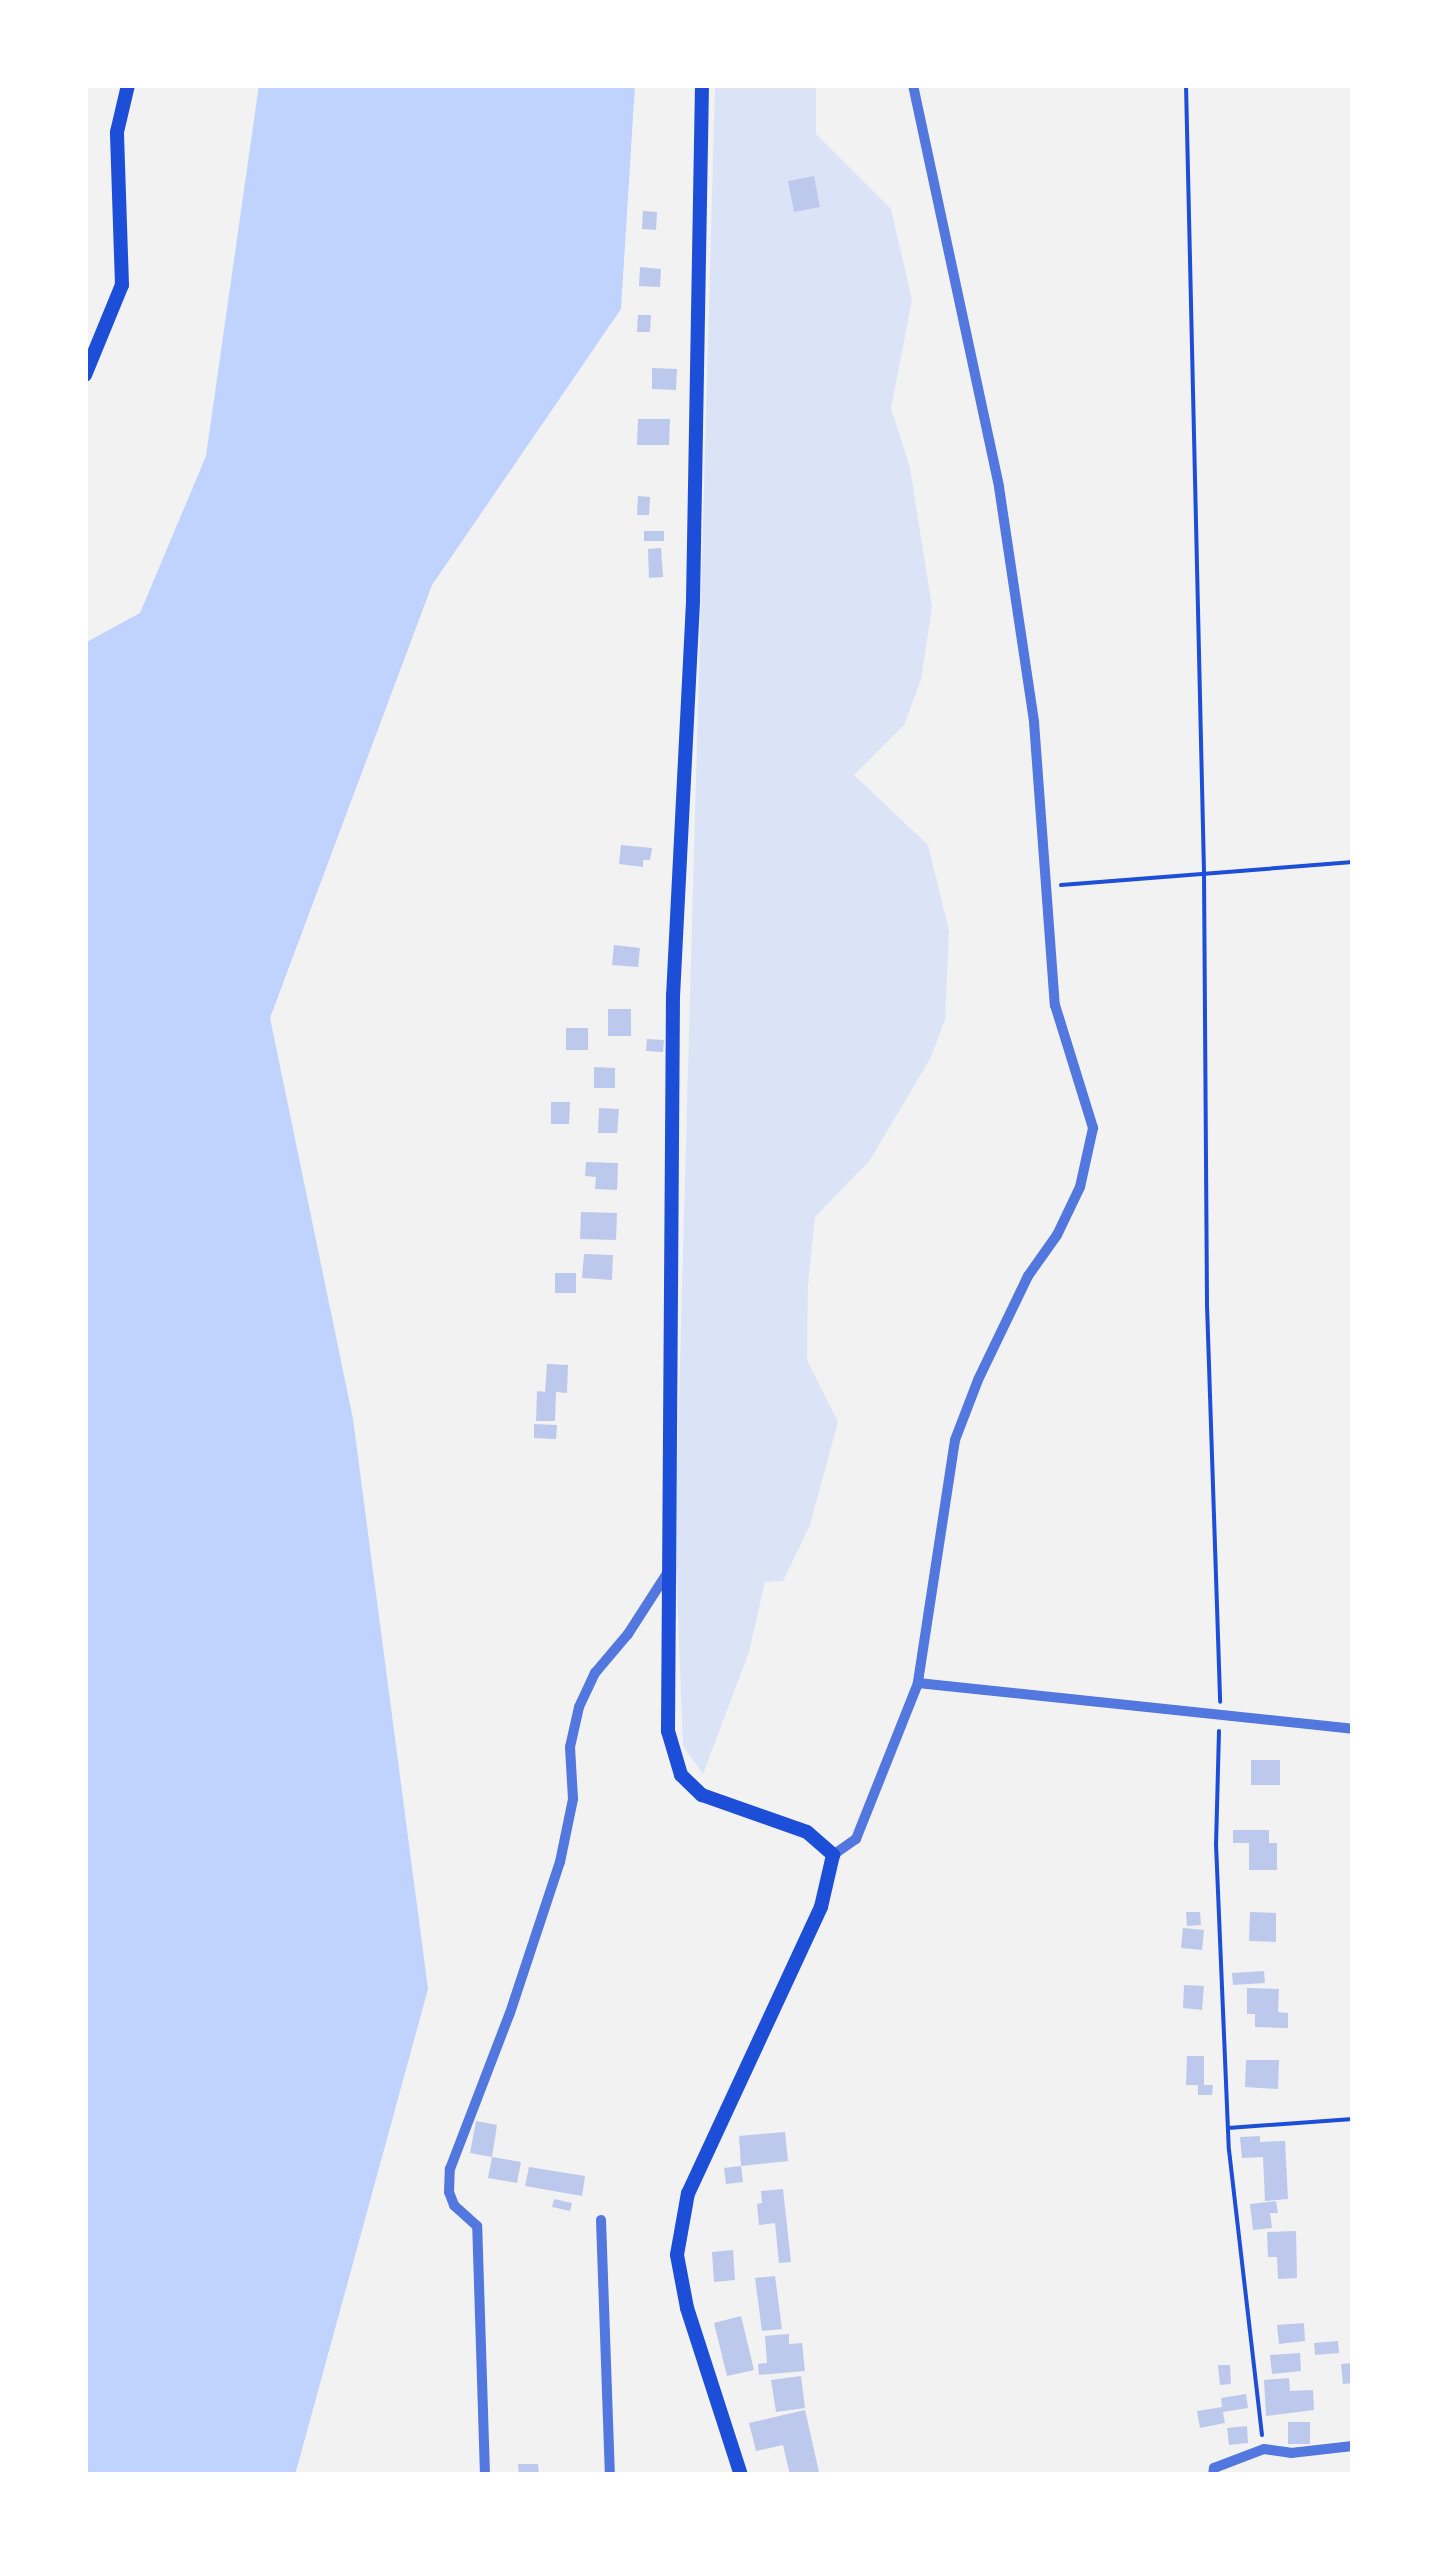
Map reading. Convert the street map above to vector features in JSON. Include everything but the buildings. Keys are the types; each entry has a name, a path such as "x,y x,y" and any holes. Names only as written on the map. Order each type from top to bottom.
{"main road":[{"path":"85,375 90,351 122,285 118,132 128,85"},
{"path":"702,85 693,602 673,995 668,1731 681,1775 702,1795 807,1832 833,1854 821,1906 688,2194 676,2255 687,2308 741,2475"}],"street":[{"path":"833,1854 856,1839 918,1682 955,1440 978,1380 1028,1276 1057,1235 1080,1187 1093,1128 1055,1004 1034,722 998,488 913,85"},
{"path":"485,2475 478,2226 454,2205 448,2192 450,2169 510,2013 560,1862 573,1799 570,1747 579,1707 595,1673 628,1634 669,1571"},
{"path":"918,1682 1220,1718 1353,1729"},
{"path":"601,2220 610,2475"},
{"path":"1213,2475 1214,2468 1264,2449 1291,2453 1353,2446"}],"path":[{"path":"1186,85 1204,874 1207,1305 1220,1718 1216,1844 1228,2128 1264,2449"},
{"path":"1046,886 1353,862"},
{"path":"1228,2128 1353,2119"}],"shaded area":[{"path":"715,85 816,85 816,134 891,209 912,300 891,408 910,468 932,607 921,680 904,725 854,775 928,845 949,931 945,1020 930,1059 870,1160 815,1217 808,1285 807,1360 838,1422 810,1525 783,1581 765,1582 749,1652 703,1774 683,1746 675,1543"}],"water":[{"path":"259,85 635,85 621,309 432,585 270,1018 353,1419 428,1989 295,2475 85,2475 85,643 140,613 206,456"}]}
